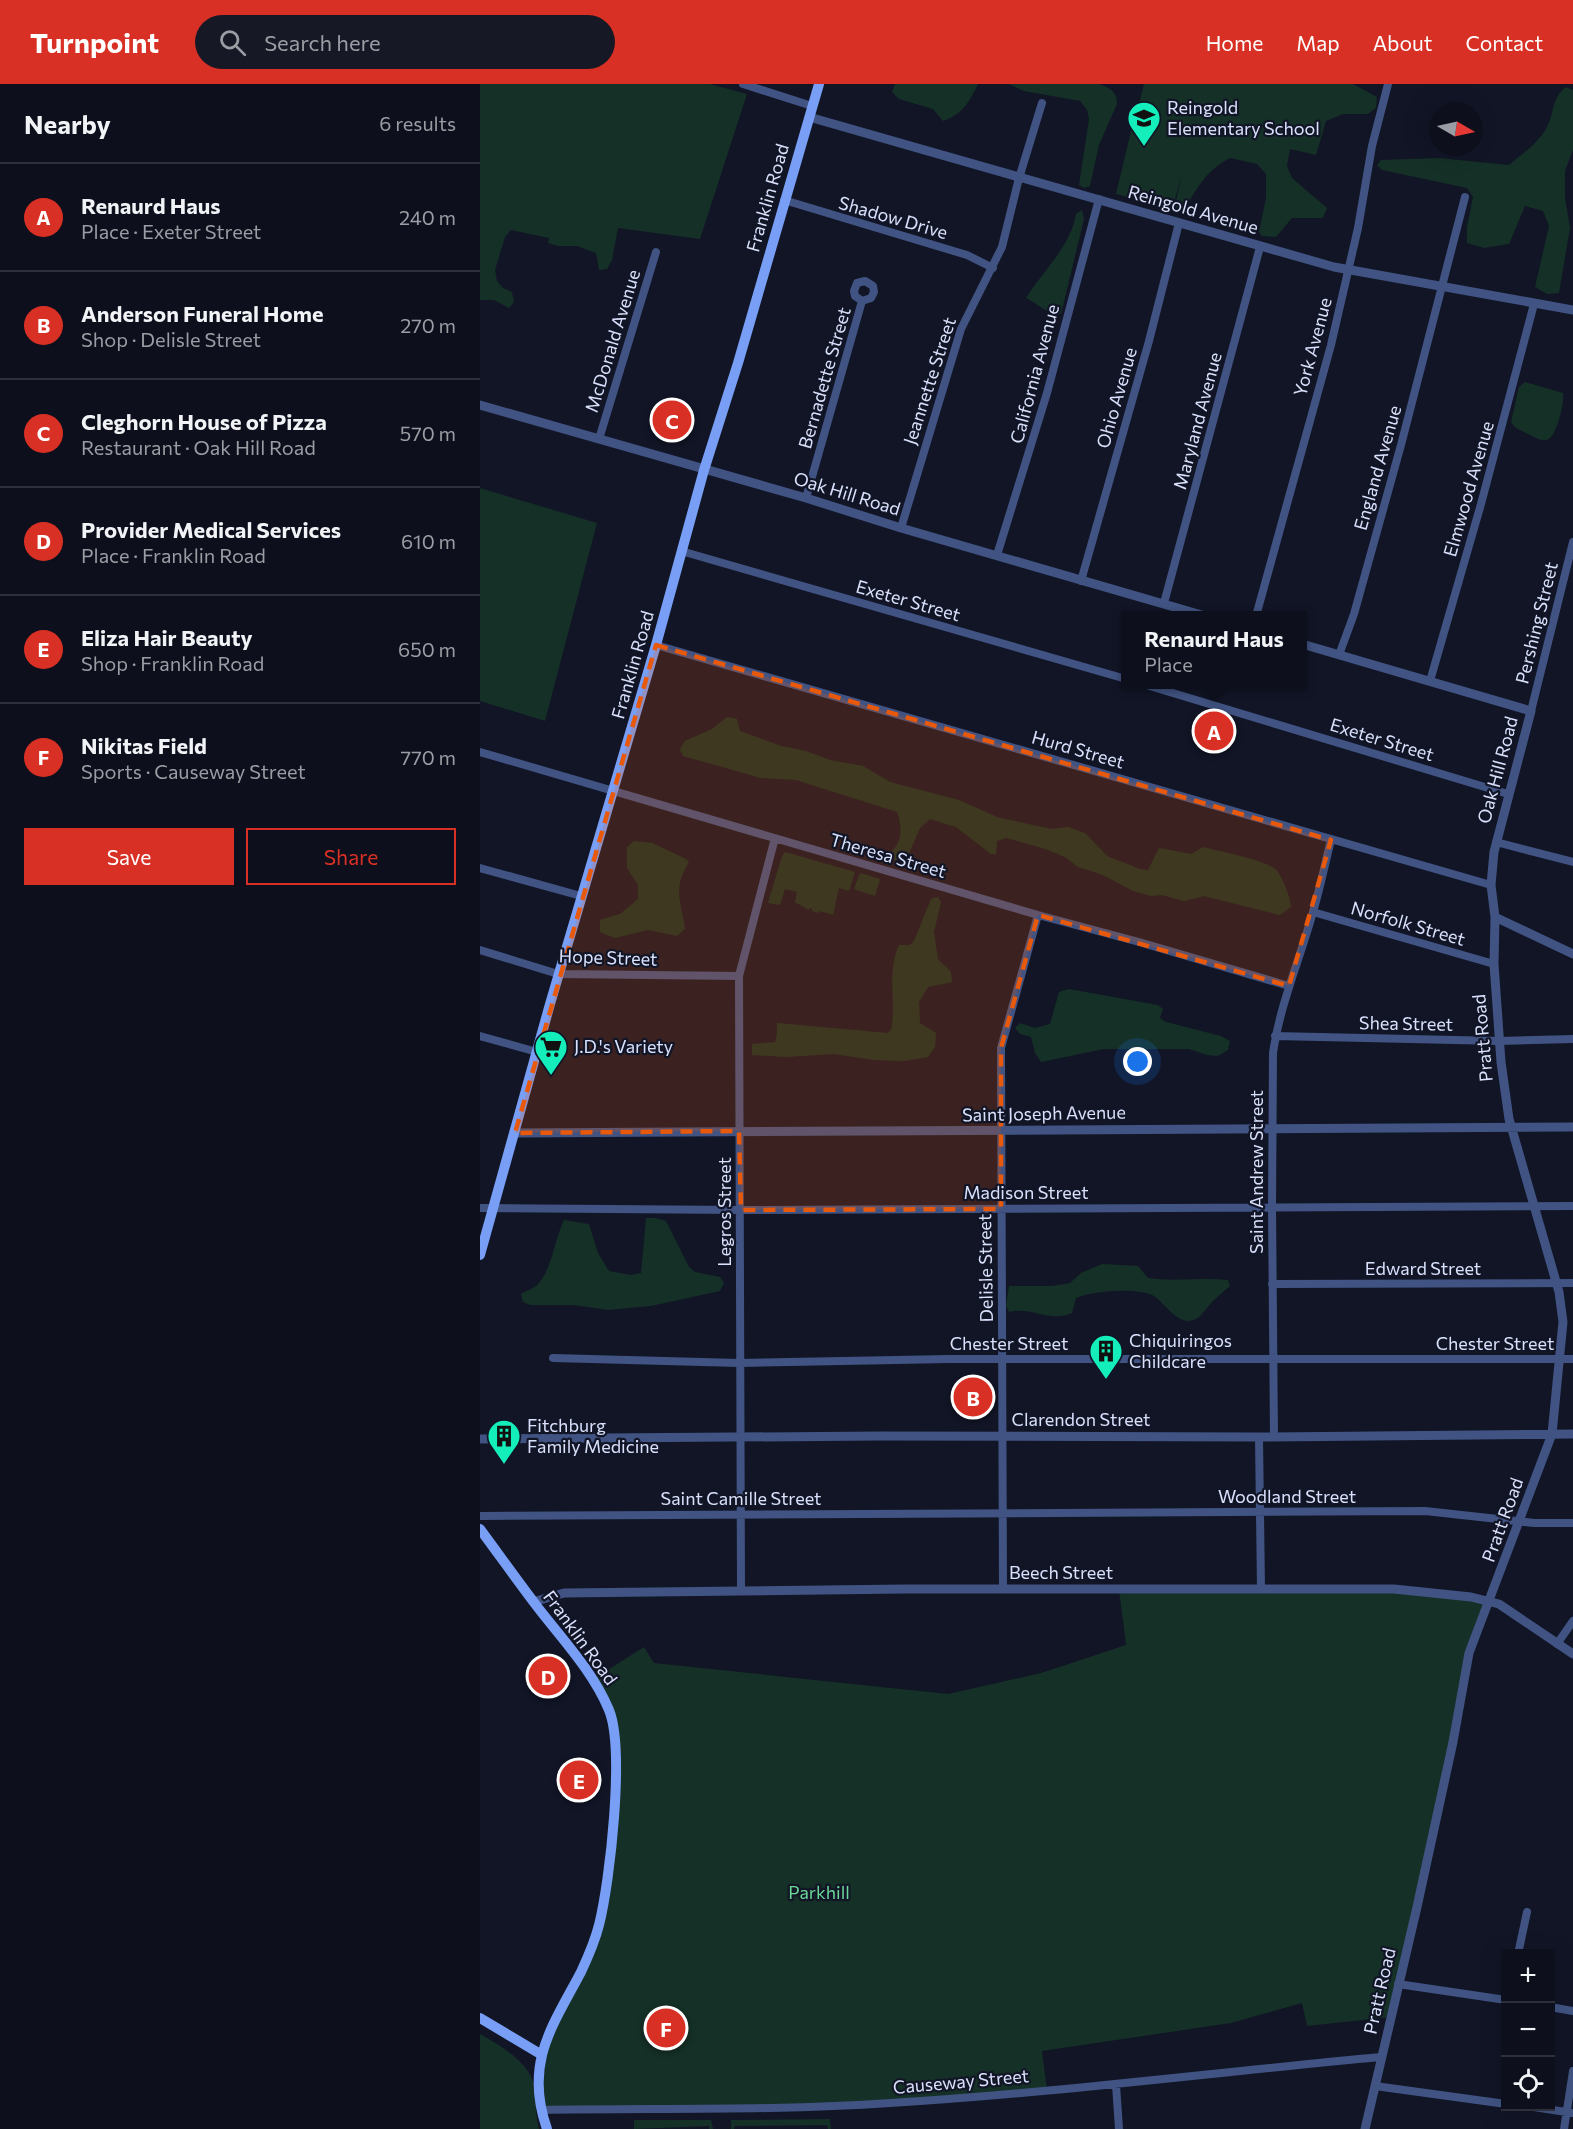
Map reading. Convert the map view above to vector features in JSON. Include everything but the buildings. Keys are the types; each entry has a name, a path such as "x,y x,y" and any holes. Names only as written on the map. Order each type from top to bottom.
{"main road":[{"name":"Franklin Road","path":"480,1255 558,974 819,84"},
{"name":"Franklin Road","path":"480,1529 586,1670 612,1716 616,1753 610,1850 599,1926 581,1971 551,2026 542,2055 539,2072 541,2110 547,2129"},
{"path":"480,2018 542,2055"}],"street":[{"path":"743,84 812,106"},
{"name":"York Avenue","path":"1257,611 1331,345 1372,146 1388,84"},
{"name":"Jeannette Street","path":"901,528 961,329 1002,247 1019,178 1042,104"},
{"name":"Reingold Avenue","path":"808,117 1260,247 1348,270 1573,310"},
{"name":"England Avenue","path":"1339,655 1354,614 1401,445 1465,197"},
{"name":"California Avenue","path":"997,555 1047,393 1099,199"},
{"name":"Shadow Drive","path":"784,200 850,222 967,255 993,268"},
{"name":"Ohio Avenue","path":"1081,581 1149,341 1179,223"},
{"name":"Maryland Avenue","path":"1164,603 1260,247"},
{"name":"McDonald Avenue","path":"599,439 656,252"},
{"name":"Bernadette Street","path":"806,498 862,301"},
{"name":"Elmwood Avenue","path":"1430,681 1496,451 1534,304"},
{"name":"Oak Hill Road","path":"480,405 806,498 1081,581 1191,611"},
{"name":"Pershing Street","path":"1531,711 1573,542"},
{"name":"Exeter Street","path":"681,551 1121,678"},
{"name":"Hurd Street","path":"656,645 1491,885"},
{"name":"Oak Hill Road","path":"1307,645 1531,711 1496,842 1491,885 1495,917"},
{"name":"Exeter Street","path":"1160,689 1508,794"},
{"name":"Theresa Street","path":"480,752 1289,986"},
{"name":"Legros Street","path":"741,1590 739,976 775,838"},
{"name":"Saint Andrew Street","path":"1274,1437 1273,1053 1275,1036 1313,912 1331,840"},
{"path":"1496,842 1573,862"},
{"path":"480,868 581,896"},
{"name":"Norfolk Street","path":"1313,912 1494,964"},
{"name":"Delisle Street","path":"1003,1589 1001,1048 1038,915"},
{"path":"1495,917 1573,954"},
{"name":"Pratt Road","path":"1365,2129 1451,1753 1469,1653 1552,1434 1561,1359 1562,1312 1557,1284 1512,1127 1498,1041 1494,964 1495,917"},
{"name":"Hope Street","path":"480,950 558,974 739,976"},
{"path":"480,1036 537,1052"},
{"name":"Shea Street","path":"1275,1036 1498,1041 1573,1040"},
{"name":"Saint Joseph Avenue","path":"515,1133 1573,1127"},
{"name":"Madison Street","path":"480,1208 741,1210 1573,1206"},
{"name":"Edward Street","path":"1272,1284 1573,1283"},
{"name":"Chester Street","path":"553,1358 739,1363 1003,1359 1573,1359"},
{"name":"Clarendon Street","path":"480,1439 1573,1434"},
{"path":"1259,1437 1262,1512 1261,1589"},
{"name":"Woodland Street","path":"1001,1513 1434,1512 1519,1521 1573,1523"},
{"name":"Saint Camille Street","path":"480,1516 1001,1513"},
{"name":"Beech Street","path":"533,1602 564,1593 741,1590 1394,1589 1471,1597 1502,1606 1573,1654"},
{"path":"1557,1644 1573,1622"},
{"path":"1519,1949 1527,1912"},
{"path":"1398,1984 1501,2000"},
{"path":"1555,2008 1573,2011"},
{"name":"Causeway Street","path":"541,2110 889,2103 1116,2085 1231,2071 1381,2057"},
{"path":"1564,2129 1570,2112 1573,2070"},
{"path":"1116,2085 1119,2129"},
{"path":"1375,2086 1501,2103"},
{"path":"1555,2110 1570,2112"}],"highlighted area":[{"path":"656,645 1331,840 1289,986 1038,915 1001,1048 1001,1209 741,1210 739,1131 515,1133"}],"green space":[{"path":"480,84 710,84 747,94 700,239 618,228 612,260 607,269 599,270 596,253 577,246 558,246 548,243 549,238 511,230 505,237 495,270 497,281 503,288 512,292 514,302 509,308 494,300 480,300"},
{"path":"895,84 978,84 965,107 943,121 933,109 899,99 892,92"},
{"path":"1009,84 1099,84 1114,93 1117,104 1099,145 1090,186 1084,188 1079,185 1089,119 1087,110 1080,101 1024,91"},
{"name":"Reingold Elementary School","path":"1144,84 1353,84 1377,97 1376,108 1368,114 1343,114 1326,121 1316,155 1290,149 1287,166 1292,178 1327,208 1323,218 1292,218 1276,237 1262,236 1259,232 1266,198 1266,174 1257,164 1230,158 1222,162 1204,179 1185,209 1180,212 1174,210 1182,174 1172,210 1116,194 1132,127 1137,126 1138,129 1148,124 1135,120"},
{"path":"1565,87 1573,90 1573,150 1565,171 1565,198 1570,228 1559,293 1547,294 1535,287 1549,226 1543,211 1525,206 1509,244 1484,248 1467,243 1467,227 1473,197 1467,188 1382,170 1377,165 1381,160 1439,158 1509,165 1546,129 1557,98"},
{"path":"1082,210 1084,219 1061,314 1050,312 1026,298 1062,248 1076,214"},
{"path":"1525,382 1563,393 1560,417 1549,439 1537,439 1518,429 1511,422 1519,387"},
{"path":"480,488 597,523 545,721 480,701"},
{"path":"727,717 737,719 740,731 830,760 863,766 890,782 959,800 997,817 1051,829 1068,827 1085,833 1107,856 1140,869 1148,870 1159,848 1191,854 1203,847 1262,862 1278,872 1286,887 1291,907 1280,915 1204,896 1184,901 1162,895 1151,896 1133,891 1103,875 1078,867 1065,857 1046,849 1006,838 997,841 996,854 991,854 956,827 930,819 920,828 907,858 900,861 893,860 892,851 896,847 901,832 897,812 796,780 761,778 683,756 680,749 685,741 712,729"},
{"path":"634,841 652,843 689,862 679,888 685,929 677,936 648,930 615,938 600,932 600,920 620,914 638,899 638,885 627,868 627,847"},
{"path":"785,852 855,872 849,891 839,888 833,915 812,911 812,908 809,910 795,902 797,892 785,889 780,905 768,903"},
{"path":"860,873 880,879 875,896 854,889"},
{"path":"938,897 941,902 934,932 938,959 951,972 952,982 928,987 919,1002 920,1023 936,1033 935,1047 928,1057 904,1061 874,1060 834,1054 787,1057 752,1055 752,1044 775,1042 777,1023 888,1033 891,1030 893,1019 893,967 899,945 910,945 914,941 931,899"},
{"path":"1069,989 1158,1005 1163,1009 1160,1018 1166,1022 1221,1036 1230,1041 1228,1050 1218,1056 1189,1049 1104,1049 1041,1062 1035,1053 1031,1037 1020,1034 1015,1028 1020,1023 1035,1028 1050,1024 1059,992"},
{"path":"646,1218 666,1221 689,1267 695,1272 720,1277 724,1283 720,1291 651,1306 608,1310 574,1305 530,1305 523,1302 521,1294 537,1285 547,1270 564,1220 589,1224 598,1253 609,1271 631,1275 641,1273"},
{"path":"1102,1264 1138,1266 1148,1278 1228,1280 1230,1286 1198,1318 1190,1321 1178,1318 1154,1296 1127,1291 1104,1292 1076,1298 1072,1313 1064,1316 1025,1311 1009,1312 1006,1305 1009,1286 1052,1286 1070,1283 1081,1273"},
{"name":"Parkhill","path":"1394,1589 1490,1602 1478,1629 1391,2017 1307,2026 1302,2003 1231,2023 1042,2051 1047,2090 858,2104 541,2110 542,2055 581,1971 605,1899 615,1734 592,1680 644,1647 654,1663 948,1694 1041,1673 1126,1645 1119,1590"},
{"path":"480,2034 513,2055 527,2069 534,2086 539,2129 480,2129"},
{"path":"830,2119 831,2129 828,2129 827,2125 735,2126 731,2129 731,2120"},
{"path":"634,2120 711,2120 713,2129 709,2129 709,2126 634,2129"}],"place":[{"name":"Reingold Elementary School","path":"1144,147"},
{"name":"Cleghorn House of Pizza","path":"672,420"},
{"name":"Renaurd Haus","path":"1214,731"},
{"name":"J.D.'s Variety","path":"551,1076"},
{"name":"Chiquiringos Childcare","path":"1106,1380"},
{"name":"Anderson Funeral Home","path":"973,1397"},
{"name":"Fitchburg Family Medicine","path":"504,1465"},
{"name":"Provider Medical Services","path":"548,1676"},
{"name":"Eliza Hair Beauty","path":"579,1780"},
{"name":"Nikitas Field","path":"666,2028"}]}
